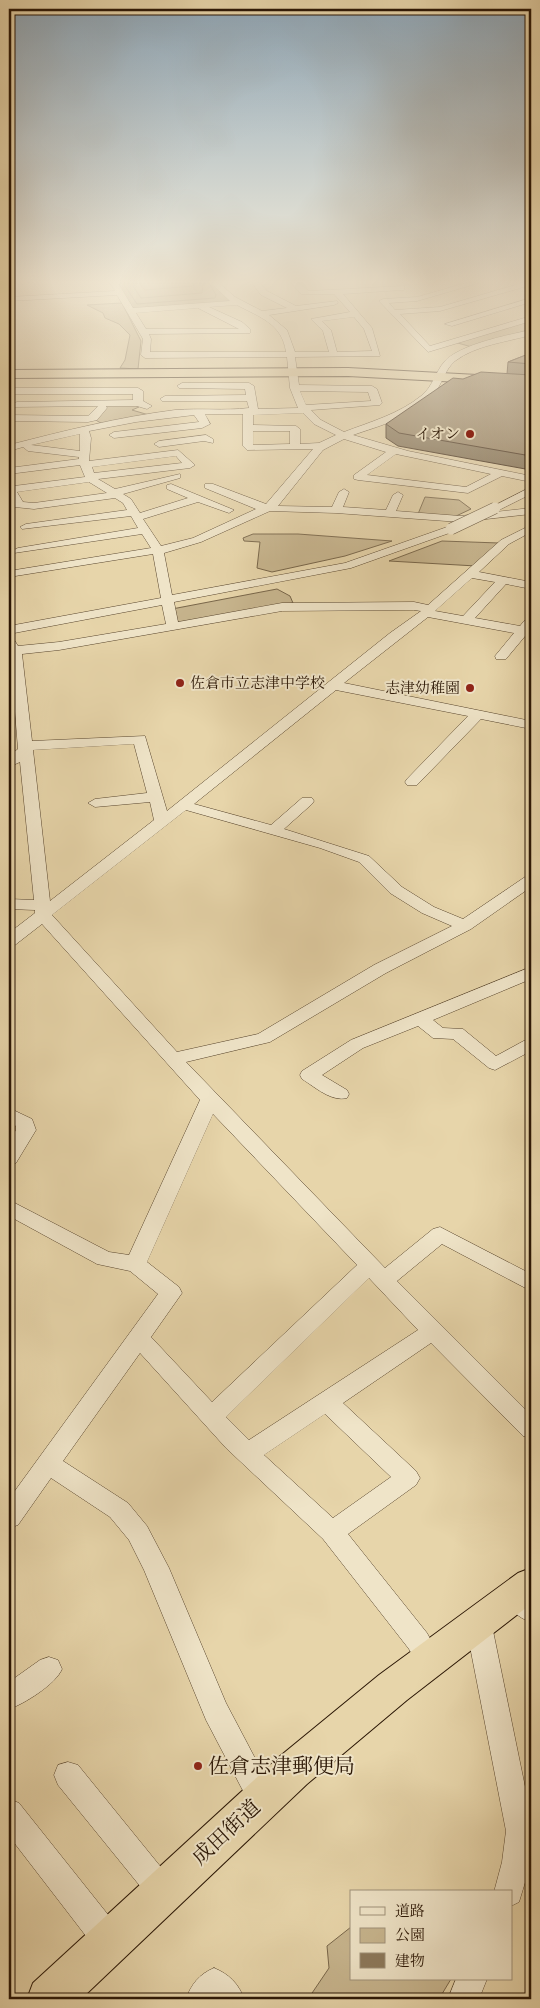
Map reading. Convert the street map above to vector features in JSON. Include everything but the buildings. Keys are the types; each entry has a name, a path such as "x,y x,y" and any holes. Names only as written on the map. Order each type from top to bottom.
{"highway":[{"path":"462,377 531,382"},
{"name":"成田街道","path":"49,1999 262,1798 362,1712 478,1621 526,1597"}],"street":[{"path":"9,413 17,405 27,377"},
{"path":"294,377 295,388 304,409 318,422 343,435 394,451 531,479"},
{"path":"165,400 183,383 249,386 251,412 248,428 248,446 251,448 321,446 425,399 436,386 439,377"},
{"path":"85,434 156,416 200,412 304,409 377,403 372,389 295,388"},
{"path":"9,391 138,391 142,405"},
{"path":"17,405 142,405 165,400 251,398"},
{"path":"9,418 88,419 94,418 105,404"},
{"path":"142,405 138,410 156,416"},
{"path":"12,447 46,439 85,434 202,426 205,424 200,412"},
{"path":"248,428 293,428 295,429 295,447"},
{"path":"85,434 86,457 91,478 127,500 158,551 172,625"},
{"path":"18,435 46,439"},
{"path":"150,445 206,438 210,441"},
{"path":"34,506 14,554 9,573 158,551 197,540 274,504 321,446"},
{"path":"12,447 86,457"},
{"path":"9,471 86,457 194,451"},
{"path":"394,451 358,477 468,490 502,472"},
{"path":"176,476 116,494 34,506 19,505 10,489 190,465 178,453"},
{"path":"210,486 260,507 268,508 336,510 460,519 531,511"},
{"path":"171,487 229,510"},
{"path":"9,630 347,566 380,556 451,529 531,490"},
{"path":"336,510 344,492"},
{"path":"498,494 517,497"},
{"path":"389,515 398,495"},
{"path":"26,527 136,514 198,498"},
{"path":"9,941 43,909 162,821 428,611 510,539 531,528"},
{"path":"14,554 146,530"},
{"path":"510,539 531,543"},
{"path":"471,574 531,585"},
{"path":"467,619 503,580"},
{"path":"527,632 428,611 414,606 282,607 60,646 11,648 43,909 71,949 172,1059 433,1331 531,1429"},
{"path":"501,656 527,632 531,620"},
{"path":"333,685 531,726"},
{"path":"412,782 477,715"},
{"path":"9,763 22,739"},
{"path":"22,739 140,739 162,821"},
{"path":"95,803 156,797"},
{"path":"273,831 307,801"},
{"path":"182,805 364,859 396,890 428,910 465,926"},
{"path":"172,1059 264,1038 380,970 465,926 531,880"},
{"path":"9,904 43,909"},
{"path":"340,1094 309,1075 357,1044 505,985 531,972"},
{"path":"420,1019 439,1034 457,1033 495,1064 531,1044"},
{"path":"136,1264 210,1099"},
{"path":"9,1114 24,1123 26,1130 9,1158"},
{"path":"9,1207 104,1259 136,1264 171,1294 9,1518"},
{"path":"212,1417 377,1273 440,1234 531,1283"},
{"path":"248,1454 433,1331"},
{"path":"139,1338 248,1454 332,1532 418,1642 428,1659"},
{"path":"327,1402 408,1478 332,1532"},
{"path":"48,1464 119,1510 138,1533 156,1568 216,1712 262,1798"},
{"path":"478,1621 520,1831 517,1862 510,1890"},
{"path":"9,1697 48,1669"},
{"path":"68,1775 163,1892"},
{"path":"9,1813 110,1942"},
{"path":"464,1999 472,1980"},
{"path":"201,1999 214,1983 229,1999"}],"green space":[{"path":"108,405 135,405 139,407 132,410 149,415 104,425 94,419"},
{"path":"425,497 459,500 471,509 454,517 418,514"},
{"path":"253,534 298,534 392,541 345,556 272,572 257,568 260,542 244,541 243,538"},
{"path":"442,541 499,543 476,566 389,561"},
{"path":"277,589 290,596 293,603 180,622 176,622 172,609"},
{"path":"350,1928 350,1980 450,1980 439,1999 308,1999 329,1968 327,1946"}],"place":[{"name":"イオン","path":"470,434"},
{"name":"佐倉市立志津中学校","path":"180,683"},
{"name":"志津幼稚園","path":"470,688"},
{"name":"佐倉志津郵便局","path":"198,1766"}]}
